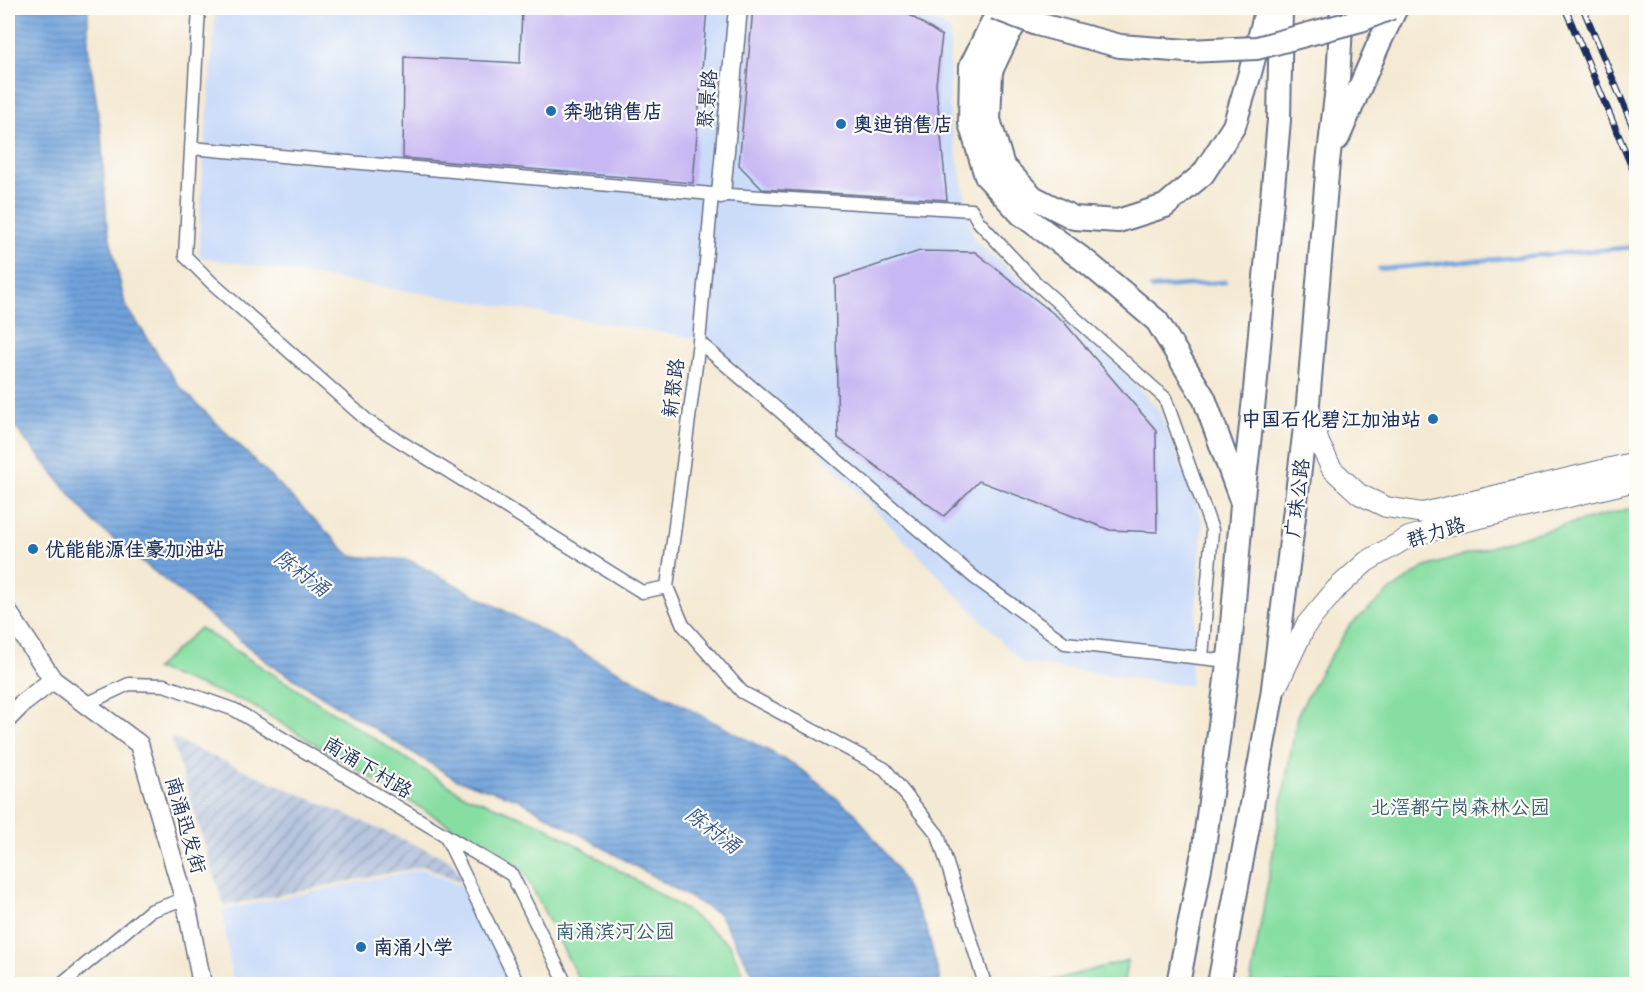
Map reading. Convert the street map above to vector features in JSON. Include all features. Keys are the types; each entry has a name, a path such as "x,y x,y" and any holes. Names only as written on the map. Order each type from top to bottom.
{"highway":[{"path":"995,8 1037,24 1120,46 1187,51 1257,48 1361,20 1391,8"},
{"path":"1002,8 971,66 970,123 986,176 1021,214 1088,263 1157,321 1204,398 1242,505"},
{"path":"1026,8 1009,33 991,71 989,120 1004,166 1033,197 1074,218 1118,221 1165,206 1203,174 1234,126 1267,8"},
{"path":"1178,984 1204,848 1228,661 1279,120 1281,8"},
{"name":"广珠公路","path":"1219,984 1272,696 1308,403 1328,162 1338,79 1342,8"},
{"path":"1328,162 1396,8"}],"main road":[{"name":"群力路","path":"1308,403 1319,443 1332,469 1359,494 1386,507 1423,513 1636,462"},
{"name":"群力路","path":"1272,696 1306,626 1336,589 1366,562 1410,537 1463,522 1636,481"}],"street":[{"path":"199,8 185,256 211,282 369,422 642,592 667,586 683,625 742,692 885,769 938,835 985,984"},
{"name":"聚景路","path":"716,194 728,8"},
{"name":"聚景路","path":"716,194 738,8"},
{"path":"191,148 716,194 972,210 978,221 1037,284 1165,398 1212,530 1202,658"},
{"name":"新聚路","path":"667,586 716,194"},
{"path":"699,342 975,578 1065,643 1228,661"},
{"path":"8,612 53,680 8,718"},
{"name":"南涌迅发街","path":"53,680 139,744 184,898 202,984"},
{"name":"南涌下村路","path":"86,704 129,684 164,685 235,710 512,875 566,984"},
{"path":"445,835 518,984"},
{"path":"62,984 150,912 184,898"}],"shaded area":[{"path":"216,8 915,8 950,30 950,122 974,240 1100,347 1158,409 1203,521 1190,686 1022,663 713,341 199,257 201,197"},
{"path":"171,738 450,860 467,885 424,866 224,906"},
{"name":"南涌小学","path":"422,869 466,888 512,984 233,984 222,910"}],"green space":[{"name":"北滘都宁岗森林公园","path":"1636,507 1636,984 1250,984 1297,716 1350,625 1386,594 1423,568 1531,534"},
{"name":"南涌滨河公园","path":"200,628 462,794 543,825 686,910 730,945 748,984 581,984 523,870 248,703 155,669"},
{"path":"1128,960 1123,984 1039,984"}],"water":[{"name":"陈村涌","path":"8,8 88,8 88,46 101,132 107,225 125,304 178,385 351,556 409,560 795,765 855,813 896,868 927,929 941,984 759,984 719,914 518,799 457,780 267,662 95,524 8,417"}],"building":[{"name":"奔驰销售店","path":"522,8 707,8 693,183 403,158 404,57 520,63"},
{"name":"奥迪销售店","path":"753,8 899,8 942,36 936,84 947,200 762,189 739,165"},
{"path":"920,251 975,252 1063,321 1156,430 1157,532 1110,530 979,481 944,516 838,438 835,279"}],"waterway":[{"path":"1379,269 1636,247"},
{"path":"1151,288 1225,282"}],"railway":[{"path":"1565,8 1636,177"},
{"path":"1583,8 1636,134"}],"place":[{"name":"奔驰销售店","path":"551,111"},
{"name":"奥迪销售店","path":"841,124"},
{"name":"中国石化碧江加油站","path":"1433,419"},
{"name":"优能能源佳豪加油站","path":"33,549"},
{"name":"南涌小学","path":"361,947"}]}
